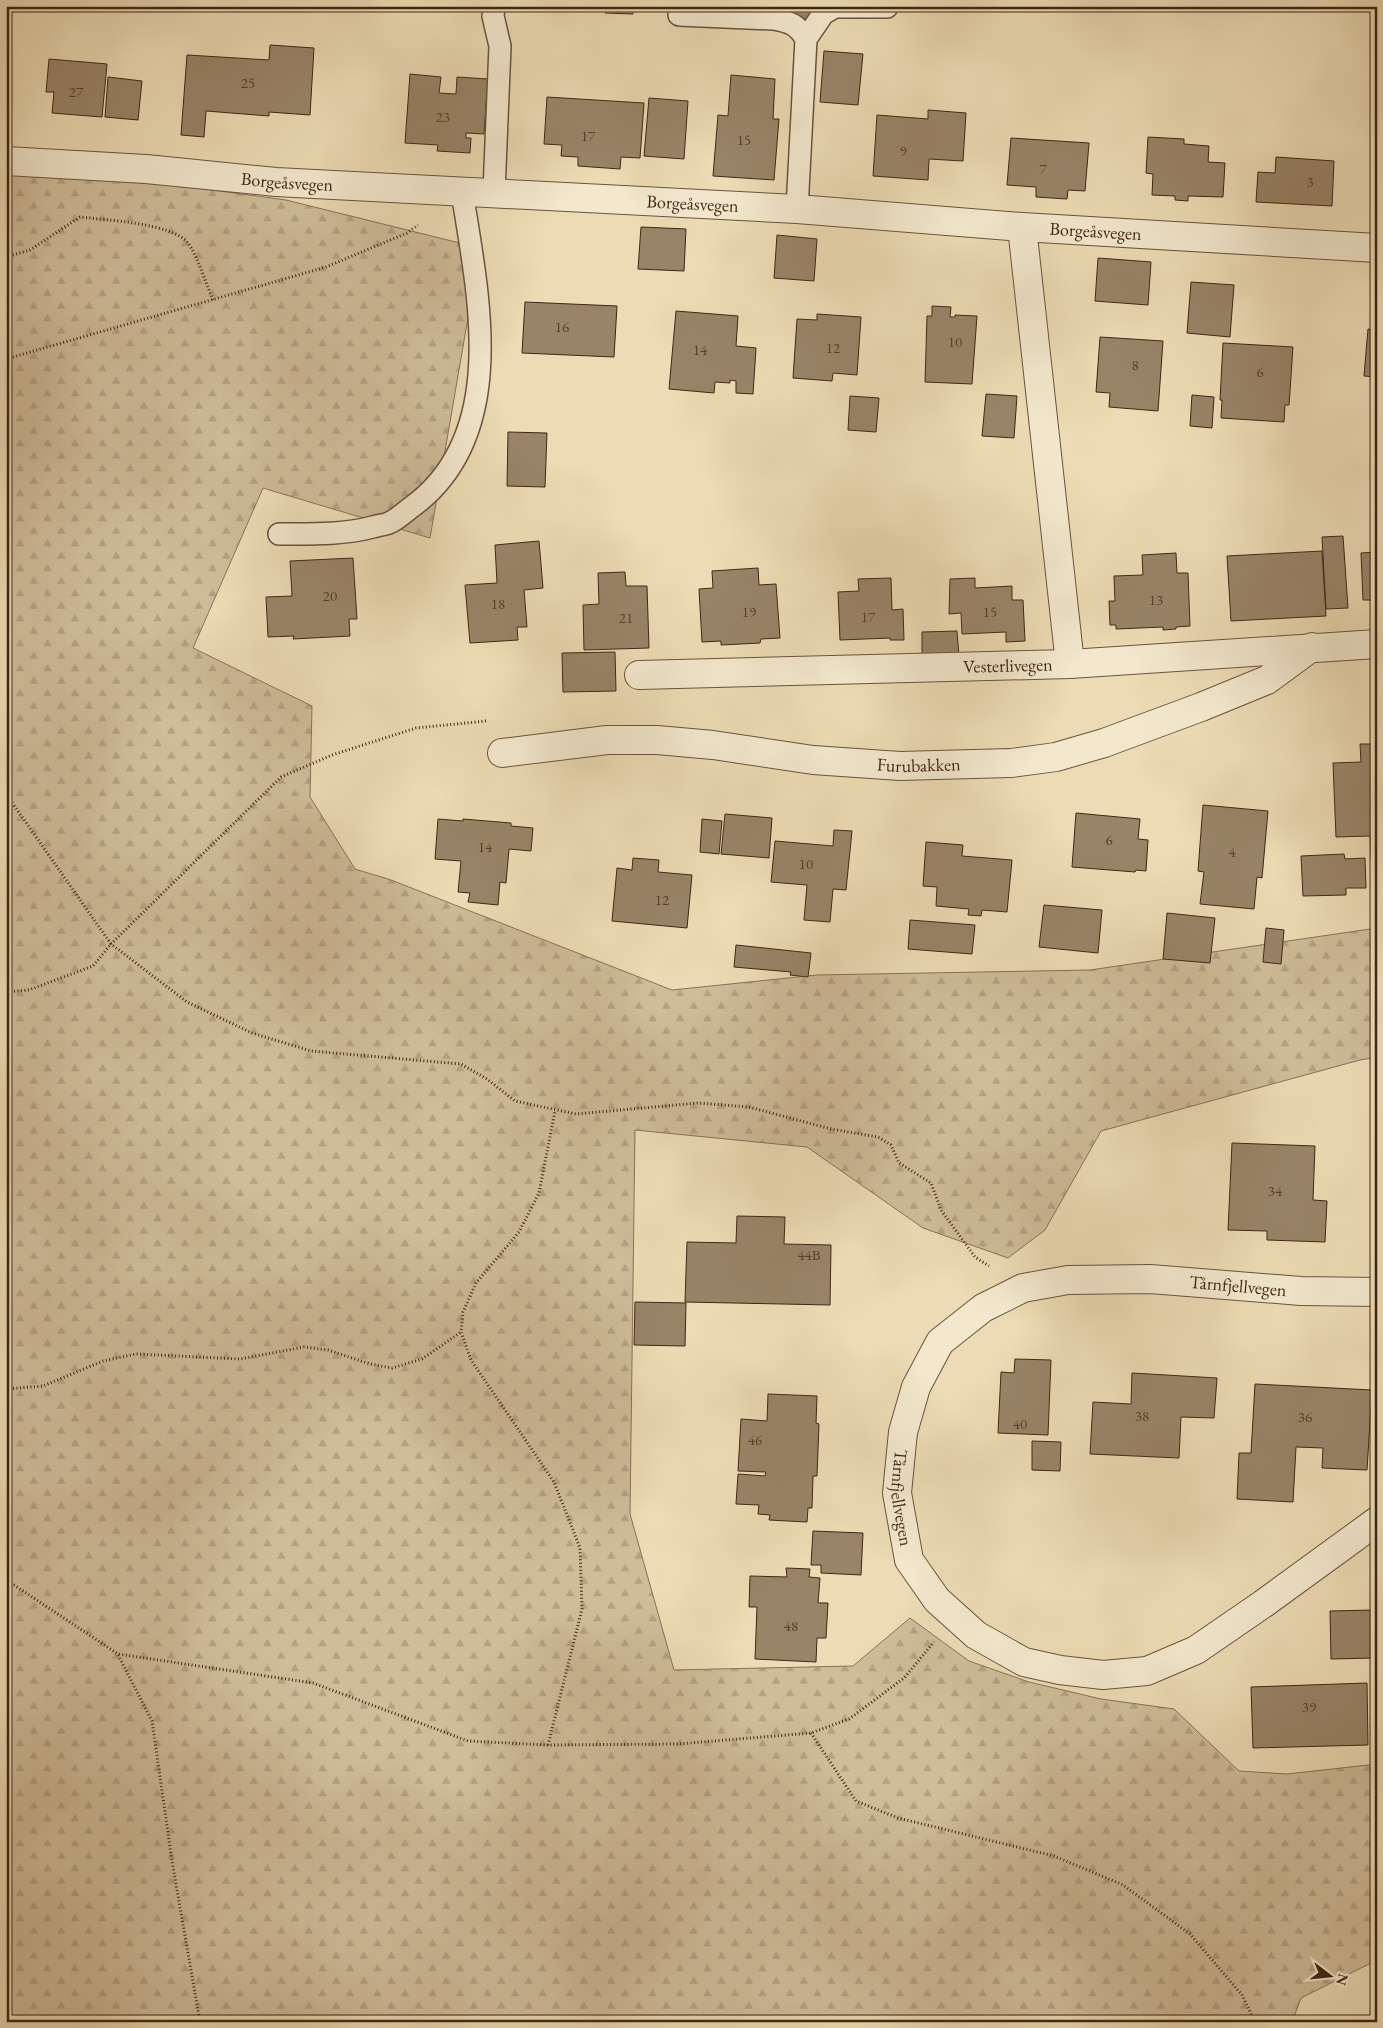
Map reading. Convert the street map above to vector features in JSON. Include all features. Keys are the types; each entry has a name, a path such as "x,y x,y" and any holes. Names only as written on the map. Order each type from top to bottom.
{"street":[{"name":"Borgeåsvegen","path":"6,161 146,169 276,182 797,209 1022,227 1377,248"},
{"path":"1022,227 1070,664"},
{"name":"Vesterlivegen","path":"639,676 1070,664 1377,644"},
{"name":"Furubakken","path":"502,753 607,740 657,740 813,760 900,766 1011,763 1056,757 1096,745 1201,706 1267,680 1312,647"},
{"name":"Tårnfjellvegen","path":"1377,1292 1301,1291 1150,1279 1068,1280 1023,1288 983,1308 940,1342 916,1388 903,1432 897,1493 909,1560 937,1600 976,1635 1024,1662 1060,1670 1103,1675 1147,1671 1196,1650 1377,1521"}],"lane":[{"path":"494,6 500,46 494,192"},
{"path":"797,209 806,39 823,14 836,7 887,7"},
{"path":"679,15 773,19 788,22 800,28 806,39"},
{"path":"279,534 349,533 391,522 423,499 447,473 469,431 477,398 479,366 477,287 462,192"}],"path":[{"path":"6,359 326,267 407,233 462,192"},
{"path":"6,257 30,250 80,216 160,227 176,233 188,243 213,300"},
{"path":"6,992 29,990 93,966 111,944 281,778 332,755 416,728 490,721"},
{"path":"6,794 111,944 187,1002 252,1033 311,1051 461,1064 487,1079 515,1101 555,1111 576,1114 599,1113 698,1103 749,1107 831,1130 878,1137 891,1145 899,1163 925,1178 931,1184 941,1210 975,1257 1023,1288"},
{"path":"548,1745 582,1609 580,1548 554,1482 471,1360 461,1332 463,1312 476,1283 519,1232 539,1193 555,1111"},
{"path":"6,1389 43,1386 103,1361 136,1354 240,1358 304,1347 328,1350 370,1364 392,1368 422,1359 461,1332"},
{"path":"6,1578 118,1654 313,1683 468,1741 548,1745 678,1744 811,1733 849,1719 904,1678 955,1616"},
{"path":"118,1654 152,1721 172,1861 200,2022"},
{"path":"811,1733 856,1801 898,1818 1054,1856 1123,1885 1190,1934 1242,1995 1255,2022"}],"green space":[{"path":"6,162 286,200 480,248 430,538 263,488 193,648 312,706 310,797 355,869 391,880 672,990 817,975 1090,970 1377,928 1377,1057 1360,1060 1101,1131 1045,1230 1008,1258 923,1228 807,1147 635,1130 630,1514 674,1670 853,1666 910,1618 969,1661 1029,1682 1101,1699 1174,1709 1239,1771 1287,1774 1377,1764 1377,1960 1301,1998 1292,2022 6,2022"}],"building":[{"path":"347,6 367,6 366,11 347,10"},
{"path":"605,6 633,6 633,14 605,13"},
{"path":"785,6 811,6 811,19 785,19"},
{"path":"270,45 314,48 310,115 269,112 269,116 206,111 204,137 181,135 187,55 269,60"},
{"path":"824,51 863,54 858,105 820,102"},
{"path":"49,59 107,64 102,117 52,113 54,92 46,92"},
{"path":"410,74 441,77 439,93 456,94 457,77 488,79 484,134 466,133 466,138 471,138 470,153 437,151 438,145 405,143"},
{"path":"731,75 775,79 773,119 779,119 774,180 713,176 718,115 728,116"},
{"path":"108,77 142,81 138,120 105,117"},
{"path":"547,97 644,103 640,158 621,157 620,169 578,166 578,157 561,156 562,145 544,144"},
{"path":"649,98 688,101 684,159 644,156"},
{"path":"928,110 966,113 963,161 929,159 928,180 873,176 877,115 928,119"},
{"path":"1148,137 1184,139 1184,144 1209,146 1208,162 1225,163 1223,197 1188,196 1188,201 1175,200 1175,196 1152,195 1153,174 1146,173"},
{"path":"1011,138 1089,143 1085,191 1068,190 1067,199 1036,197 1036,187 1007,185"},
{"path":"1276,157 1334,161 1332,206 1256,202 1258,172 1275,173"},
{"path":"641,227 686,229 684,271 638,269"},
{"path":"777,235 817,239 814,281 774,278"},
{"path":"1098,258 1151,262 1148,305 1095,301"},
{"path":"1191,282 1234,285 1230,337 1187,333"},
{"path":"525,302 617,306 614,357 522,353"},
{"path":"932,306 951,307 950,317 955,317 955,315 977,316 972,384 925,382 927,316 932,316"},
{"path":"676,311 738,316 736,346 756,348 753,394 736,393 736,381 730,380 730,383 715,382 714,393 669,389"},
{"path":"817,314 861,317 857,375 833,373 832,381 793,378 797,319 817,320"},
{"path":"1368,329 1377,330 1377,377 1364,376"},
{"path":"1100,337 1163,341 1158,411 1109,407 1110,393 1096,392"},
{"path":"1223,343 1293,347 1289,405 1285,405 1284,422 1221,418"},
{"path":"986,394 1017,396 1014,438 982,436"},
{"path":"1192,395 1214,397 1212,428 1190,426"},
{"path":"850,396 879,398 876,432 848,430"},
{"path":"508,432 547,433 545,487 507,486"},
{"path":"1343,536 1348,608 1326,609 1322,537"},
{"path":"539,541 543,588 524,590 527,627 517,627 518,640 470,643 465,585 497,583 495,545"},
{"path":"1322,551 1326,616 1231,621 1227,556"},
{"path":"1377,552 1377,600 1363,600 1361,553"},
{"path":"1176,553 1177,573 1188,573 1190,626 1163,630 1163,627 1116,629 1116,625 1110,625 1109,601 1115,601 1114,576 1143,575 1142,555"},
{"path":"353,558 357,619 349,619 350,636 293,639 294,636 268,637 266,597 292,596 290,561"},
{"path":"758,568 759,585 776,584 780,638 761,639 760,643 721,645 721,641 702,642 699,589 713,588 712,571"},
{"path":"625,572 626,586 647,586 649,648 584,650 583,605 599,604 598,573"},
{"path":"891,578 892,610 903,609 904,640 890,640 890,638 840,640 838,592 859,591 858,579"},
{"path":"975,578 975,588 1012,586 1012,600 1023,600 1025,641 1006,642 1006,632 962,634 961,613 949,614 950,579"},
{"path":"957,631 959,656 922,658 922,632"},
{"path":"615,652 616,691 563,692 562,653"},
{"path":"1360,744 1377,744 1377,858 1371,859 1370,836 1336,837 1333,763 1361,762"},
{"path":"1203,805 1268,811 1262,878 1257,877 1254,909 1200,904 1204,872 1198,871"},
{"path":"1076,813 1140,819 1138,839 1148,840 1146,871 1136,870 1135,872 1072,867"},
{"path":"725,814 772,818 769,858 721,854"},
{"path":"438,819 511,823 511,826 533,828 531,851 509,849 506,883 500,882 498,905 468,902 470,893 458,892 461,861 435,859"},
{"path":"702,819 722,821 719,854 700,852"},
{"path":"834,830 852,831 846,890 833,889 830,922 804,920 807,885 771,882 775,841 833,846"},
{"path":"926,842 963,845 962,856 1012,860 1007,912 982,910 981,916 968,915 969,909 936,906 937,887 923,886"},
{"path":"1344,854 1345,859 1365,858 1366,888 1346,888 1346,895 1303,896 1301,856"},
{"path":"633,858 659,860 658,872 692,875 687,928 612,921 617,868 632,870"},
{"path":"1044,905 1102,910 1098,953 1039,947"},
{"path":"1167,913 1215,918 1210,963 1163,959"},
{"path":"910,920 975,925 972,954 908,949"},
{"path":"1266,928 1284,930 1281,964 1263,962"},
{"path":"736,945 811,953 808,977 790,975 791,972 734,967"},
{"path":"1232,1143 1315,1146 1313,1200 1327,1201 1325,1242 1267,1240 1267,1231 1228,1230"},
{"path":"737,1216 785,1217 784,1244 831,1245 830,1305 685,1302 687,1242 736,1243"},
{"path":"635,1302 686,1303 685,1346 634,1345"},
{"path":"1015,1359 1051,1360 1048,1435 998,1433 1001,1372 1014,1373"},
{"path":"1132,1373 1217,1378 1214,1418 1181,1417 1179,1458 1090,1454 1093,1402 1131,1404"},
{"path":"1255,1384 1372,1390 1367,1470 1322,1468 1323,1448 1296,1447 1293,1502 1237,1499 1239,1453 1251,1453"},
{"path":"768,1394 817,1396 816,1423 819,1424 817,1476 813,1476 812,1508 808,1508 807,1522 769,1520 770,1515 758,1514 759,1505 736,1504 738,1474 765,1476 766,1472 738,1471 741,1419 767,1421"},
{"path":"1032,1441 1061,1442 1060,1471 1032,1470"},
{"path":"813,1531 863,1533 861,1575 821,1573 821,1565 811,1565"},
{"path":"786,1568 810,1569 809,1577 820,1578 818,1603 828,1603 826,1638 817,1638 816,1662 755,1659 757,1607 749,1607 750,1576 787,1577"},
{"path":"1373,1610 1374,1658 1331,1659 1330,1611"},
{"path":"1367,1683 1368,1745 1253,1748 1251,1687"}]}
